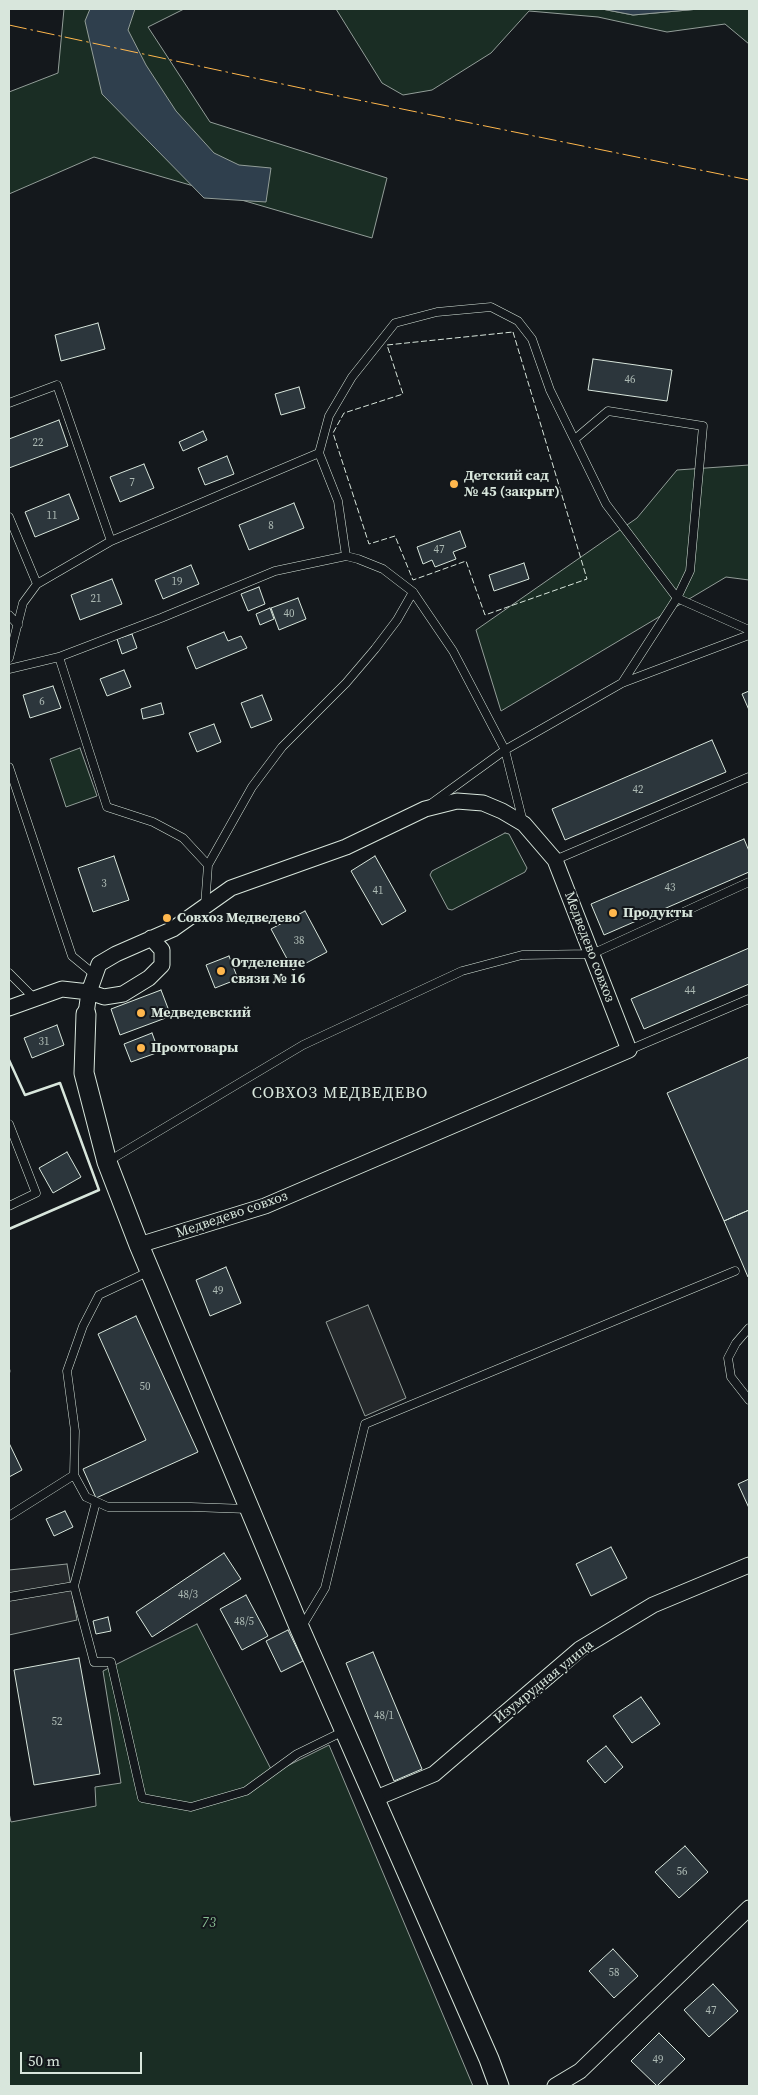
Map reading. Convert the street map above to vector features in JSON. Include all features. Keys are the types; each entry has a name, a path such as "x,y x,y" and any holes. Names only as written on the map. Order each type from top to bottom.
{"street":[{"name":"Медведево совхоз","path":"86,1014 89,992 99,964 116,954 173,929 231,888 346,847 425,809 457,801 483,803 502,811 524,824 555,860 629,1050 265,1206 139,1245"},
{"path":"9,1008 62,988 89,992 104,997 123,994 148,978 162,965 162,950 151,938"},
{"path":"86,1014 84,1073 107,1162 150,1272 300,1629 489,2059 499,2086"},
{"name":"Изумрудная улица","path":"374,1799 434,1774 580,1649 653,1604 749,1566"},
{"path":"555,2086 580,2071 749,1908"}],"lane":[{"path":"346,556 338,501 319,453 329,416 352,376 395,323 437,312 490,307 518,321 532,339 550,390 606,504 677,598 749,630"},
{"path":"9,403 57,385 111,541"},
{"path":"575,439 608,411 703,426 690,571 677,598 622,683"},
{"path":"9,658 24,603 37,584 111,541 319,453"},
{"path":"9,517 37,584"},
{"path":"9,669 59,656 161,618 275,571 346,556 358,559 383,568 413,592 453,651 505,750 524,824"},
{"path":"204,908 208,865 265,767 375,649 397,620 413,592"},
{"path":"9,615 18,625"},
{"path":"425,809 505,750 622,683 749,635"},
{"path":"59,656 107,807 153,822 183,838 208,865"},
{"path":"9,767 72,956 95,975"},
{"path":"555,860 749,777"},
{"path":"107,1162 303,1045 462,971 522,955 592,954 749,882"},
{"path":"9,973 34,998"},
{"path":"629,1050 749,999"},
{"path":"9,1124 36,1193 9,1206"},
{"path":"300,1629 324,1588 366,1424 735,1271"},
{"path":"150,1272 98,1295 83,1326 68,1371 75,1431 74,1476 86,1496 108,1507 250,1509"},
{"path":"749,1328 736,1343 728,1358 731,1377 749,1400"},
{"path":"9,1516 74,1476"},
{"path":"96,1502 74,1586 94,1662 110,1662 142,1798 191,1807 246,1791 297,1754 344,1731"},
{"path":"9,1597 74,1586"}],"green space":[{"path":"64,9 184,9 148,27 210,122 387,178 372,238 94,157 9,194 9,92 58,73"},
{"path":"336,9 602,9 633,15 699,9 749,9 749,44 725,24 667,32 598,17 529,11 491,53 432,90 403,95 382,83"},
{"path":"749,465 749,580 726,577 501,711 476,630 637,518 677,470"},
{"path":"80,748 97,796 66,807 50,759"},
{"path":"505,833 509,834 527,868 525,872 452,910 448,909 430,875 432,871"},
{"name":"73","path":"197,1624 273,1773 329,1745 473,2086 9,2086 9,1813 11,1822 96,1806 95,1787 121,1783 103,1671"}],"shaded area":[{"path":"368,1305 406,1398 365,1416 326,1322"},
{"path":"67,1564 77,1620 9,1635 9,1570"}],"water":[{"path":"90,9 135,9 128,30 146,65 176,111 214,153 239,165 271,168 266,202 204,198 102,94 85,21"},
{"path":"602,9 699,9 633,15"}],"building":[{"path":"98,323 105,349 61,361 55,335"},
{"path":"593,359 672,370 667,401 588,390"},
{"path":"299,387 305,408 281,415 275,394"},
{"path":"59,420 68,446 9,468 9,439"},
{"path":"203,431 207,440 183,451 179,442"},
{"path":"227,456 234,474 205,485 198,468"},
{"path":"144,464 154,488 120,502 110,477"},
{"path":"69,494 79,519 35,537 25,512"},
{"path":"294,503 304,528 249,550 239,525"},
{"path":"460,531 466,547 453,552 456,559 435,567 432,560 423,564 417,547"},
{"path":"524,563 529,579 494,591 489,575"},
{"path":"191,565 199,584 163,599 155,580"},
{"path":"112,579 122,604 80,620 71,595"},
{"path":"259,587 265,604 248,611 241,594"},
{"path":"298,598 306,619 279,630 271,608"},
{"path":"270,608 274,619 260,625 256,614"},
{"path":"224,632 228,641 241,636 247,648 196,669 187,647"},
{"path":"132,634 137,648 122,654 117,639"},
{"path":"124,670 131,687 107,696 100,679"},
{"path":"53,686 61,708 30,718 23,695"},
{"path":"749,691 749,710 742,694"},
{"path":"262,695 272,720 251,728 241,703"},
{"path":"161,703 164,714 143,719 141,709"},
{"path":"214,724 221,742 197,752 189,733"},
{"path":"712,740 726,772 565,840 552,809"},
{"path":"744,839 749,851 749,872 604,935 591,904"},
{"path":"114,856 129,900 93,912 78,868"},
{"path":"375,856 406,911 382,925 351,871"},
{"path":"305,911 327,952 293,970 271,929"},
{"path":"749,948 749,984 644,1029 631,999"},
{"name":"Отделение связи № 16","path":"229,956 238,979 215,988 206,965"},
{"name":"Медведевский","path":"161,990 171,1016 120,1035 111,1009"},
{"path":"57,1025 64,1045 32,1058 24,1038"},
{"name":"Промтовары","path":"152,1033 159,1052 131,1062 124,1044"},
{"path":"749,1057 749,1210 724,1221 667,1093"},
{"path":"67,1152 81,1177 53,1193 39,1168"},
{"path":"749,1210 749,1276 748,1277 724,1221"},
{"path":"226,1267 241,1303 210,1316 196,1280"},
{"path":"136,1316 198,1452 96,1498 83,1469 146,1440 98,1334"},
{"path":"9,1443 22,1470 9,1477"},
{"path":"749,1479 749,1508 738,1484"},
{"path":"65,1511 73,1527 54,1536 46,1519"},
{"path":"611,1547 627,1578 591,1596 576,1564"},
{"path":"224,1553 241,1579 152,1637 136,1612"},
{"path":"246,1595 268,1636 242,1650 220,1609"},
{"path":"108,1617 111,1631 96,1634 93,1621"},
{"path":"288,1630 303,1661 281,1672 266,1641"},
{"path":"373,1652 422,1769 394,1781 346,1663"},
{"path":"79,1658 100,1774 34,1785 14,1670"},
{"path":"641,1697 660,1724 632,1743 613,1716"},
{"path":"606,1746 623,1767 605,1783 587,1761"},
{"path":"685,1846 708,1872 679,1898 655,1872"},
{"path":"613,1949 638,1976 614,1998 589,1971"},
{"path":"713,1984 738,2011 709,2037 684,2010"},
{"path":"659,2033 685,2059 657,2086 631,2061"}],"fence":[{"path":"513,332 587,579 485,615 466,561 413,580 395,536 369,544 333,433 344,413 403,394 387,345 513,332"}],"wall":[{"path":"9,1060 25,1095 60,1083 99,1190 9,1229"}],"power":[{"path":"9,25 324,93 749,180"}],"place":[{"name":"Детский сад № 45 (закрыт)","path":"454,484"},
{"name":"Продукты","path":"613,913"},
{"name":"Совхоз Медведево","path":"167,918"},
{"name":"Отделение связи № 16","path":"221,971"},
{"name":"Медведевский","path":"141,1013"},
{"name":"Промтовары","path":"141,1048"}],"district":[{"name":"СОВХОЗ МЕДВЕДЕВО","path":"340,1094"}]}
